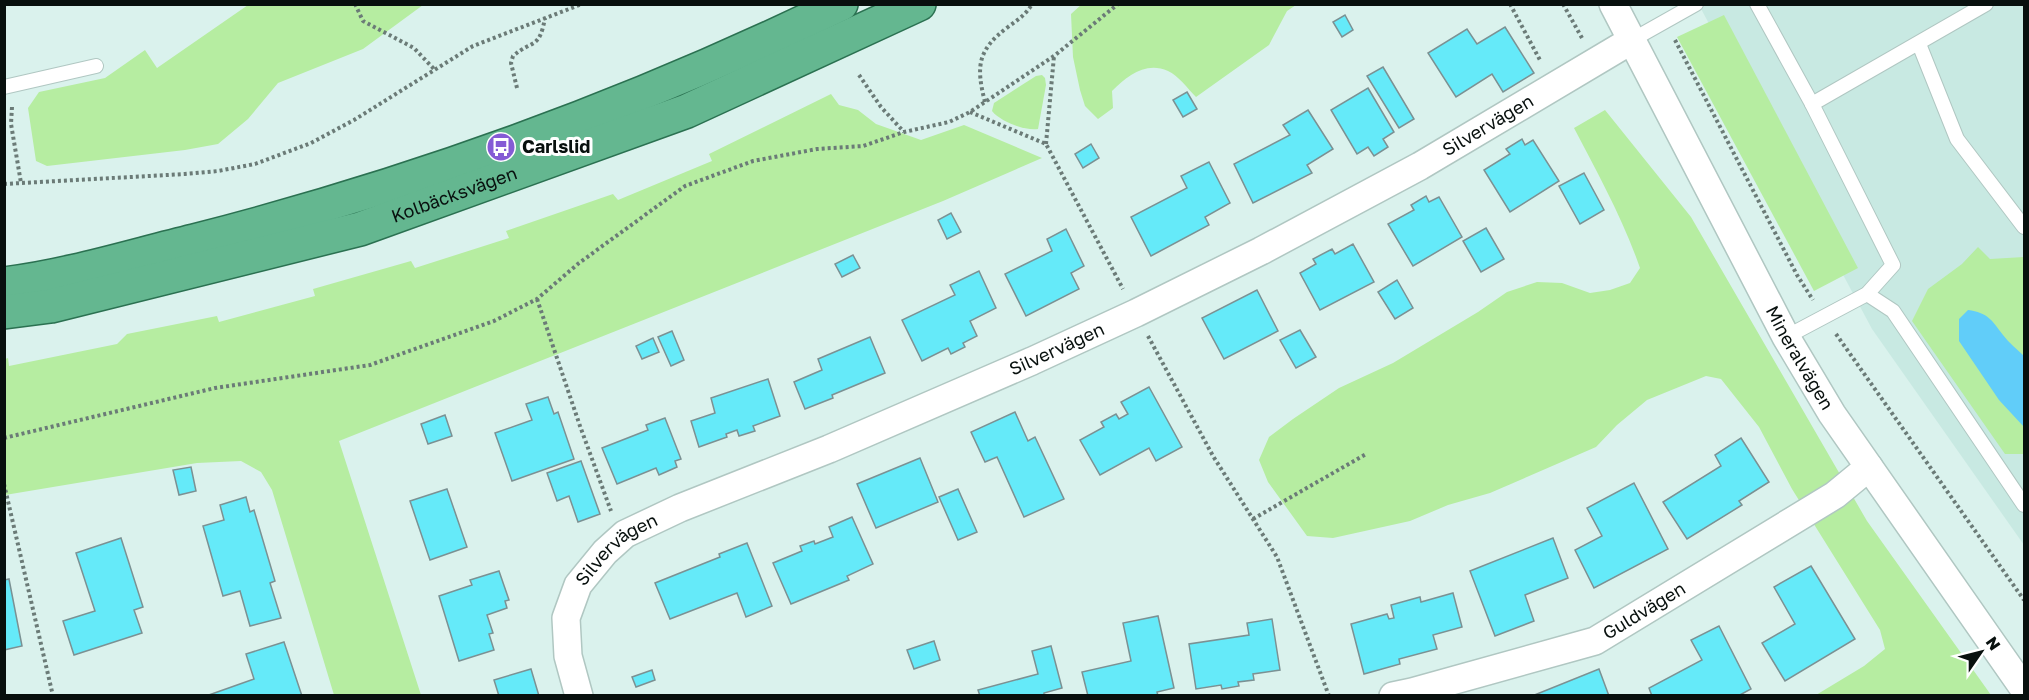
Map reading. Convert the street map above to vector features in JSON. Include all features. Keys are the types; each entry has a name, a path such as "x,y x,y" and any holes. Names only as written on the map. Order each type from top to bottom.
{"highway":[{"name":"Kolbäcksvägen","path":"4,284 40,280 213,236 360,195 529,138 631,99 752,48 841,4"},
{"name":"Kolbäcksvägen","path":"4,312 51,306 360,230 687,111 919,4"}],"street":[{"name":"Mineralvägen","path":"1613,4 1786,337 1832,414 2025,689"},
{"name":"Silvervägen","path":"579,696 568,656 566,618 578,585 605,552 625,534 680,508 829,449 1136,313 1261,251 1420,166 1632,40"},
{"name":"Guldvägen","path":"1393,696 1595,640 1825,501 1869,467"}],"lane":[{"path":"1632,40 1696,4"},
{"path":"1756,4 1812,104 1893,265 1867,294 1786,337"},
{"path":"1812,104 1986,4"},
{"path":"1919,44 1957,139 2025,227"},
{"path":"9,86 96,66"},
{"path":"1867,294 1893,311 2025,505"}],"path":[{"path":"355,4 363,21 414,48 434,69"},
{"path":"4,184 185,174 255,164 311,143 354,120 473,46 582,4"},
{"path":"985,102 978,74 985,51 1000,33 1027,13 1032,4"},
{"path":"4,438 215,388 370,365 494,321 537,299 579,263 685,186 753,160 817,149 863,146 904,132 949,122 970,112 1054,56 1118,4"},
{"path":"1563,4 1595,62"},
{"path":"517,88 511,63 513,56 540,38 545,17"},
{"path":"1054,56 1046,144 1213,456 1277,557 1329,696"},
{"path":"859,75 881,107 904,132"},
{"path":"9,86 11,124 21,183"},
{"path":"970,112 1046,144"},
{"path":"537,299 609,508 625,534"},
{"path":"1253,519 1366,454"},
{"path":"4,484 53,696"}],"shaded area":[{"path":"1699,5 2024,5 2024,545 1872,329"}],"green space":[{"path":"1082,4 1296,5 1287,11 1269,45 1196,97 1172,73 1160,68 1145,69 1131,75 1112,91 1113,108 1098,119 1085,106 1073,57 1071,14"},
{"path":"248,5 423,5 363,49 278,83 248,119 218,144 47,166 36,161 28,108 39,92 105,78 145,50 157,68"},
{"path":"1724,15 1858,268 1814,291 1677,37"},
{"path":"1042,75 1046,85 1038,129 1027,129 1014,125 1001,119 992,111 994,103 1036,76"},
{"path":"831,94 839,105 858,110 876,124 921,140 964,125 1042,158 943,201 339,441 421,695 334,695 272,490 261,472 241,461 197,463 5,495 5,359 8,358 9,366 117,344 127,334 217,316 219,322 315,296 313,289 411,261 415,268 509,238 506,231 613,194 618,200 712,161 709,154"},
{"path":"1605,110 1691,217 1867,521 1991,695 1816,695 1864,666 1885,649 1880,630 1792,489 1759,427 1721,379 1706,376 1647,400 1617,425 1596,447 1490,493 1448,505 1410,521 1333,538 1307,536 1268,482 1259,460 1269,437 1339,388 1393,363 1507,292 1537,282 1562,283 1590,293 1610,290 1630,283 1640,268 1618,214 1574,128"},
{"path":"1978,247 1990,259 2024,257 2024,454 2005,454 1912,321 1928,289 1962,264"}],"water":[{"path":"1968,310 1988,318 2024,356 2024,427 1999,400 1959,341 1959,319"}],"building":[{"path":"1345,15 1353,30 1342,37 1333,22"},
{"path":"1505,27 1534,73 1503,92 1492,74 1456,97 1428,53 1467,29 1477,44"},
{"path":"1383,67 1414,119 1399,128 1367,76"},
{"path":"1368,88 1394,132 1383,139 1388,147 1374,156 1368,147 1357,154 1331,110"},
{"path":"1187,92 1197,109 1183,117 1173,100"},
{"path":"1308,110 1333,149 1307,165 1312,173 1253,203 1234,164 1290,135 1283,125"},
{"path":"1522,139 1525,145 1533,140 1559,181 1510,212 1484,170 1510,154 1506,149"},
{"path":"1091,144 1099,158 1083,168 1075,154"},
{"path":"1209,162 1230,203 1205,217 1209,225 1151,256 1131,217 1187,188 1181,176"},
{"path":"1584,173 1604,210 1580,224 1559,186"},
{"path":"1426,196 1429,202 1439,197 1462,237 1413,266 1388,224 1414,210 1411,205"},
{"path":"951,213 961,232 947,239 938,220"},
{"path":"1486,228 1504,259 1481,272 1463,241"},
{"path":"1066,229 1084,266 1071,273 1079,289 1026,316 1005,274 1052,251 1047,239"},
{"path":"1353,244 1374,282 1320,310 1300,273 1316,264 1313,259 1332,249 1335,254"},
{"path":"853,255 860,268 842,277 835,264"},
{"path":"979,271 996,308 970,321 977,336 963,343 965,347 951,354 948,348 922,361 902,320 955,295 950,285"},
{"path":"1397,280 1413,308 1395,319 1378,292"},
{"path":"1257,290 1278,331 1224,359 1202,318"},
{"path":"1300,330 1316,357 1296,368 1280,340"},
{"path":"672,331 684,360 671,366 658,337"},
{"path":"870,337 885,373 805,409 794,382 822,370 818,359"},
{"path":"653,338 659,352 642,359 636,346"},
{"path":"768,379 780,416 753,426 755,431 739,436 737,430 726,434 727,437 699,447 691,421 715,413 711,398"},
{"path":"1149,387 1182,447 1156,461 1149,448 1100,475 1080,440 1104,427 1101,422 1116,414 1119,419 1128,414 1121,402"},
{"path":"548,397 554,414 558,412 574,459 512,481 495,433 532,420 526,404"},
{"path":"1015,412 1028,441 1035,437 1064,499 1024,517 997,457 985,462 971,432"},
{"path":"445,415 452,436 428,444 421,424"},
{"path":"665,418 681,459 675,461 677,467 659,475 656,468 617,484 602,448 648,430 646,425"},
{"path":"1741,438 1769,482 1739,501 1742,505 1687,539 1663,502 1721,466 1715,455"},
{"path":"920,458 938,502 876,528 857,484"},
{"path":"581,461 600,514 578,522 569,496 557,501 547,473"},
{"path":"191,467 196,491 179,495 173,470"},
{"path":"1634,483 1668,549 1594,588 1575,550 1602,536 1587,508"},
{"path":"447,489 467,547 430,560 410,501"},
{"path":"958,489 977,532 958,540 939,497"},
{"path":"246,497 250,512 254,510 275,581 270,583 281,618 250,626 240,591 223,596 203,526 224,520 220,505"},
{"path":"852,517 873,564 847,576 849,580 791,604 773,563 802,551 800,546 814,541 815,544 833,537 829,527"},
{"path":"121,538 143,607 134,610 142,633 74,655 63,621 95,611 76,553"},
{"path":"1553,538 1568,578 1525,595 1534,621 1495,636 1470,571"},
{"path":"747,543 772,606 746,617 737,593 670,619 655,583 720,557 719,554"},
{"path":"1811,566 1855,639 1785,681 1762,643 1795,624 1774,587"},
{"path":"499,571 509,600 505,601 507,608 487,615 493,633 489,634 494,650 459,661 439,596 472,585 470,580"},
{"path":"9,579 22,646 4,650 4,580"},
{"path":"1453,593 1462,627 1433,635 1437,649 1399,659 1400,664 1364,674 1351,624 1387,614 1389,619 1394,618 1391,605 1420,597 1421,602"},
{"path":"1158,616 1174,688 1157,692 1158,696 1088,696 1082,672 1131,661 1123,623"},
{"path":"1272,619 1280,670 1253,674 1254,680 1238,682 1239,686 1222,689 1221,685 1196,689 1189,644 1249,635 1247,623"},
{"path":"1719,626 1751,689 1738,696 1652,696 1649,688 1702,660 1691,640"},
{"path":"934,641 940,660 914,669 907,650"},
{"path":"284,642 302,696 206,696 254,679 246,654"},
{"path":"1051,646 1062,688 1044,693 1044,696 980,696 978,690 1038,674 1032,651"},
{"path":"531,669 539,696 499,696 494,680"},
{"path":"1599,669 1609,696 1532,696"},
{"path":"652,670 655,680 636,687 632,677"}],"place":[{"name":"Carlslid","path":"501,147"}]}
